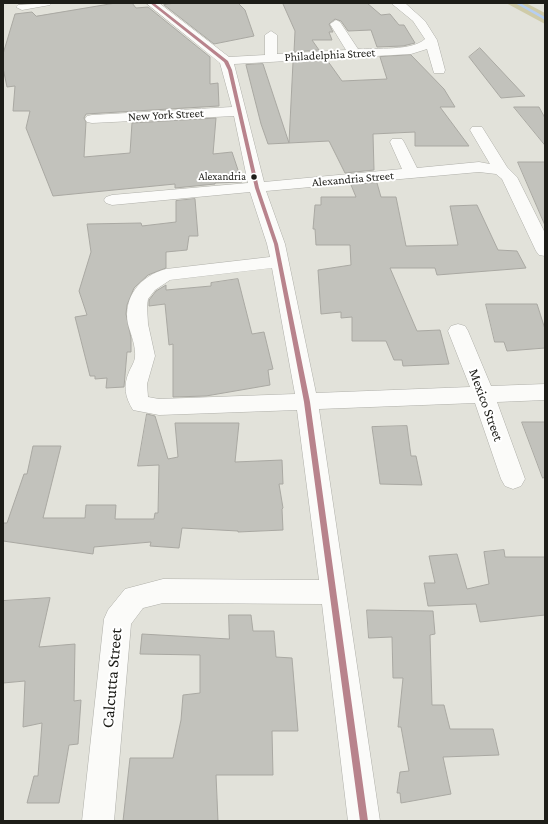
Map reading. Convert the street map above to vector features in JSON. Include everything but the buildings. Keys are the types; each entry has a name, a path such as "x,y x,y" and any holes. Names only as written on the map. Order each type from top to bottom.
{"street":[{"path":"22,7 46,3"},
{"path":"152,3 226,61 230,70 257,188 276,244 307,402 364,821"},
{"path":"397,3 415,15 423,23 431,40 439,70"},
{"path":"336,24 354,53"},
{"path":"270,35 271,58"},
{"name":"Philadelphia Street","path":"226,61 412,50 425,46 431,40"},
{"name":"New York Street","path":"92,119 240,111"},
{"path":"477,130 501,170 509,177 545,251"},
{"path":"397,142 412,174"},
{"name":"Alexandria Street","path":"112,200 479,167 501,170"},
{"path":"279,262 198,270 166,275 152,282 144,289 138,299 136,316 145,348 146,360 135,388 136,397 141,404 158,407 484,396 545,392"},
{"name":"Mexico Street","path":"458,331 484,396 513,480"},
{"name":"Calcutta Street","path":"98,821 118,619 134,598 163,591 334,592"}],"shaded area":[{"path":"506,3 526,3 545,13 545,24"}],"waterway":[{"path":"517,3 545,19"}],"transit line":[{"path":"152,3 226,61 230,70 257,188 276,244 307,402 364,821"}],"place":[{"name":"Alexandria","path":"254,177"}]}
